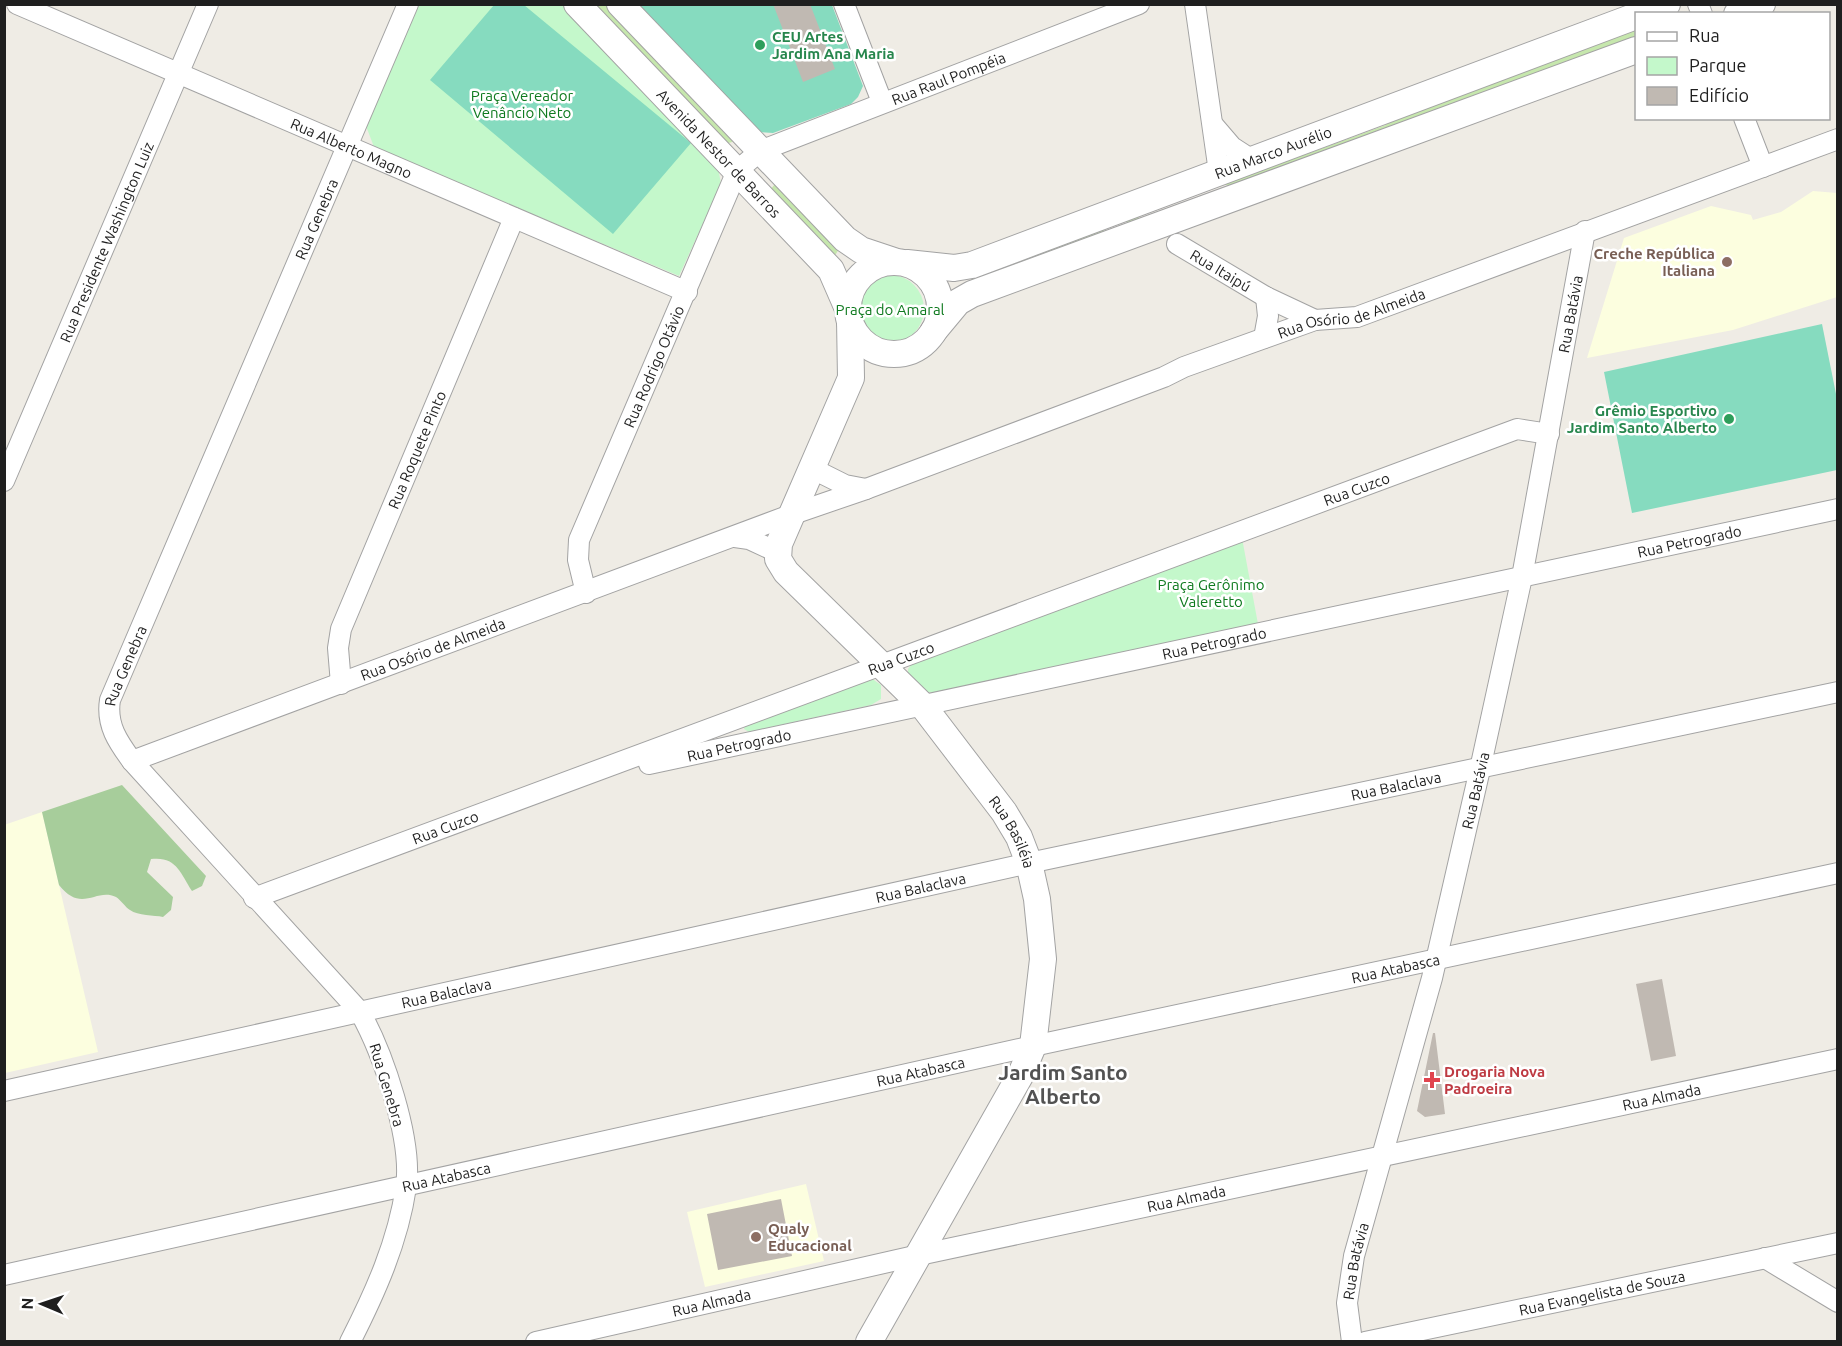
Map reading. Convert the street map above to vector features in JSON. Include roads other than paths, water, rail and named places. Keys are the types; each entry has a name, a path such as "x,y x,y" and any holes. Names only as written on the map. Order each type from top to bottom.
{"street":[{"name":"Rua Alberto Magno","path":"18,4 687,292"},
{"name":"Rua Presidente Washington Luiz","path":"4,481 208,4"},
{"name":"Rua Genebra","path":"350,1341 381,1278 406,1186 406,1150 393,1093 379,1053 360,1012 254,898 132,761 113,732 110,722 110,700 408,4"},
{"name":"Avenida Nestor de Barros","path":"577,4 831,270 849,315"},
{"name":"Avenida Nestor de Barros","path":"620,4 844,239 861,250 901,262"},
{"path":"844,4 882,102"},
{"name":"Rua Raul Pompéia","path":"760,150 1139,4"},
{"path":"1195,4 1219,172"},
{"path":"1648,12 1667,4"},
{"path":"1742,12 1762,4"},
{"name":"Rua Marco Aurélio","path":"901,262 954,268 972,265 1635,16"},
{"name":"Rua Marco Aurélio","path":"933,332 958,302 972,294 1635,50"},
{"path":"1745,120 1763,167"},
{"path":"1214,126 1232,147 1252,160"},
{"name":"Rua Osório de Almeida","path":"132,761 792,514 866,489 1264,338 1315,320 1357,317 1585,231 1838,140"},
{"name":"Rua Rodrigo Otávio","path":"586,592 578,560 579,540 737,171 760,150"},
{"path":"1117,210 1126,236"},
{"name":"Rua Roquete Pinto","path":"341,684 338,648 341,629 514,218"},
{"name":"Rua Batávia","path":"1352,1341 1346,1317 1348,1289 1380,1156 1432,978 1480,769 1522,577 1585,231"},
{"name":"Rua Itaipú","path":"1177,244 1266,297 1315,320"},
{"path":"735,537 749,539 777,552 851,378 849,315 851,291 861,275 876,265 901,262 925,273 937,291 940,313 933,332 917,348 851,378"},
{"name":"Rua Itaipú","path":"1264,338 1268,316 1266,297"},
{"path":"849,315 853,329 866,344 884,353 903,353"},
{"name":"Rua Cuzco","path":"254,898 542,791 589,776 1517,429 1549,434"},
{"path":"813,469 845,485 866,489"},
{"name":"Rua Petrogrado","path":"589,776 1838,509"},
{"name":"Rua Basiléia","path":"777,552 778,559 786,572 879,666 923,706 1004,812 1019,837 1029,863 1037,899 1043,959 1033,1046 1009,1099 869,1341"},
{"name":"Rua Balaclava","path":"4,1091 1029,863 1838,692"},
{"name":"Rua Atabasca","path":"4,1275 1033,1046 1838,873"},
{"name":"Rua Almada","path":"536,1341 919,1255 1838,1059"},
{"name":"Rua Evangelista de Souza","path":"1365,1341 1838,1243"},
{"path":"1765,1258 1838,1302"}],"place":[{"name":"CEU Artes Jardim Ana Maria","path":"760,45"},
{"name":"Creche República Italiana","path":"1727,262"},
{"name":"Grêmio Esportivo Jardim Santo Alberto","path":"1729,419"},
{"name":"Drogaria Nova Padroeira","path":"1432,1080"},
{"name":"Qualy Educacional","path":"756,1237"}],"district":[{"name":"Jardim Santo Alberto","path":"1063,1084"}],"park label":[{"name":"Praça Vereador Venâncio Neto","path":"522,104"},
{"name":"Praça do Amaral","path":"890,309"},
{"name":"Praça Gerônimo Valeretto","path":"1211,592"}]}
